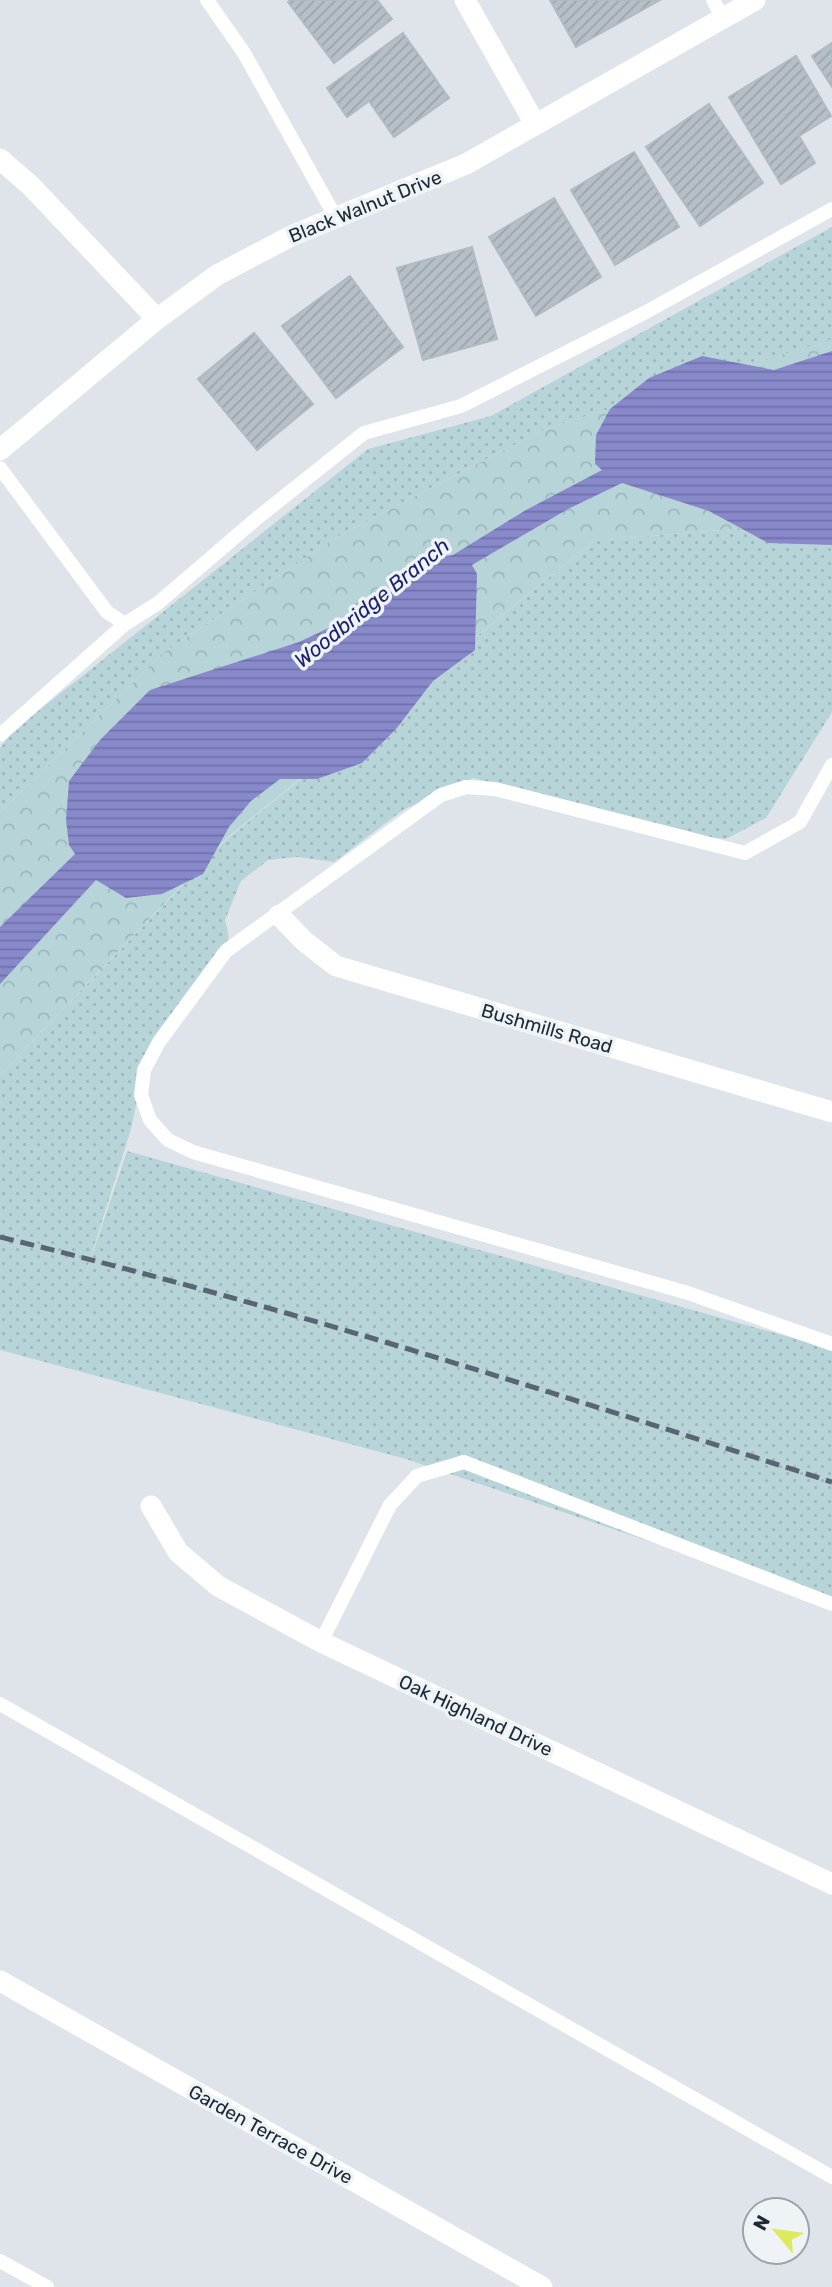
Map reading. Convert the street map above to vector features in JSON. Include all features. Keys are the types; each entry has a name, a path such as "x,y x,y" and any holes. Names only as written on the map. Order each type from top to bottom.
{"street":[{"path":"465,0 536,124"},
{"name":"Black Walnut Drive","path":"0,450 157,319 217,275 291,236 443,174 536,124 718,9 755,0"},
{"path":"0,159 31,186 157,319"},
{"name":"Bushmills Road","path":"279,915 304,942 336,966 832,1112"},
{"name":"Oak Highland Drive","path":"151,1506 178,1552 218,1586 321,1642 832,1884"},
{"name":"Garden Terrace Drive","path":"0,1981 542,2287"}],"lane":[{"path":"207,0 244,53 336,218"},
{"path":"0,735 125,624 158,603 296,485 365,433 461,406 646,312 832,209"},
{"path":"0,468 107,612 125,624"},
{"path":"832,765 800,821 745,853 495,789 466,787 441,795 226,951 159,1042 144,1070 141,1095 150,1120 168,1140 193,1152 688,1293 832,1344"},
{"path":"321,1642 390,1505 417,1476 464,1462 832,1604"},
{"path":"0,1704 832,2176"},
{"path":"0,2261 47,2287"}],"green space":[{"path":"832,227 832,340 545,429 340,535 163,653 0,813 0,748 13,731 368,449 491,416"},
{"path":"832,339 832,500 742,528 594,541 227,838 0,1075 0,813 163,653 340,535 545,429"},
{"path":"832,500 832,712 766,818 726,839 698,836 473,778 403,810 334,862 298,857 268,860 241,881 225,920 229,938 148,1049 131,1129 82,1285 127,1151 832,1349 832,1603 406,1459 0,1350 0,1075 227,839 594,541 742,528"}],"water":[{"path":"832,351 832,545 768,543 709,511 622,483 568,509 472,565 477,574 475,650 433,681 396,729 362,763 317,779 280,779 251,801 229,827 203,874 162,894 126,898 96,880 0,984 0,927 75,854 69,845 66,820 69,781 100,740 150,690 299,642 350,618 401,586 433,558 453,555 526,510 602,470 595,464 596,435 610,409 649,378 702,356 774,370"}],"building":[{"path":"377,0 392,19 334,63 288,2"},
{"path":"550,0 660,0 576,47"},
{"path":"403,33 449,98 394,137 369,101 347,117 327,88"},
{"path":"832,43 832,87 812,56"},
{"path":"796,56 831,116 799,136 815,163 781,184 729,97"},
{"path":"709,104 763,183 700,226 646,147"},
{"path":"634,152 679,227 615,265 571,190"},
{"path":"554,198 601,277 536,316 489,237"},
{"path":"472,247 497,339 423,360 397,268"},
{"path":"350,276 403,347 336,398 282,326"},
{"path":"254,333 313,404 257,450 198,379"}],"railway":[{"path":"0,1237 314,1321 832,1482"}],"water label":[{"name":"Woodbridge Branch","path":"372,603"}]}
